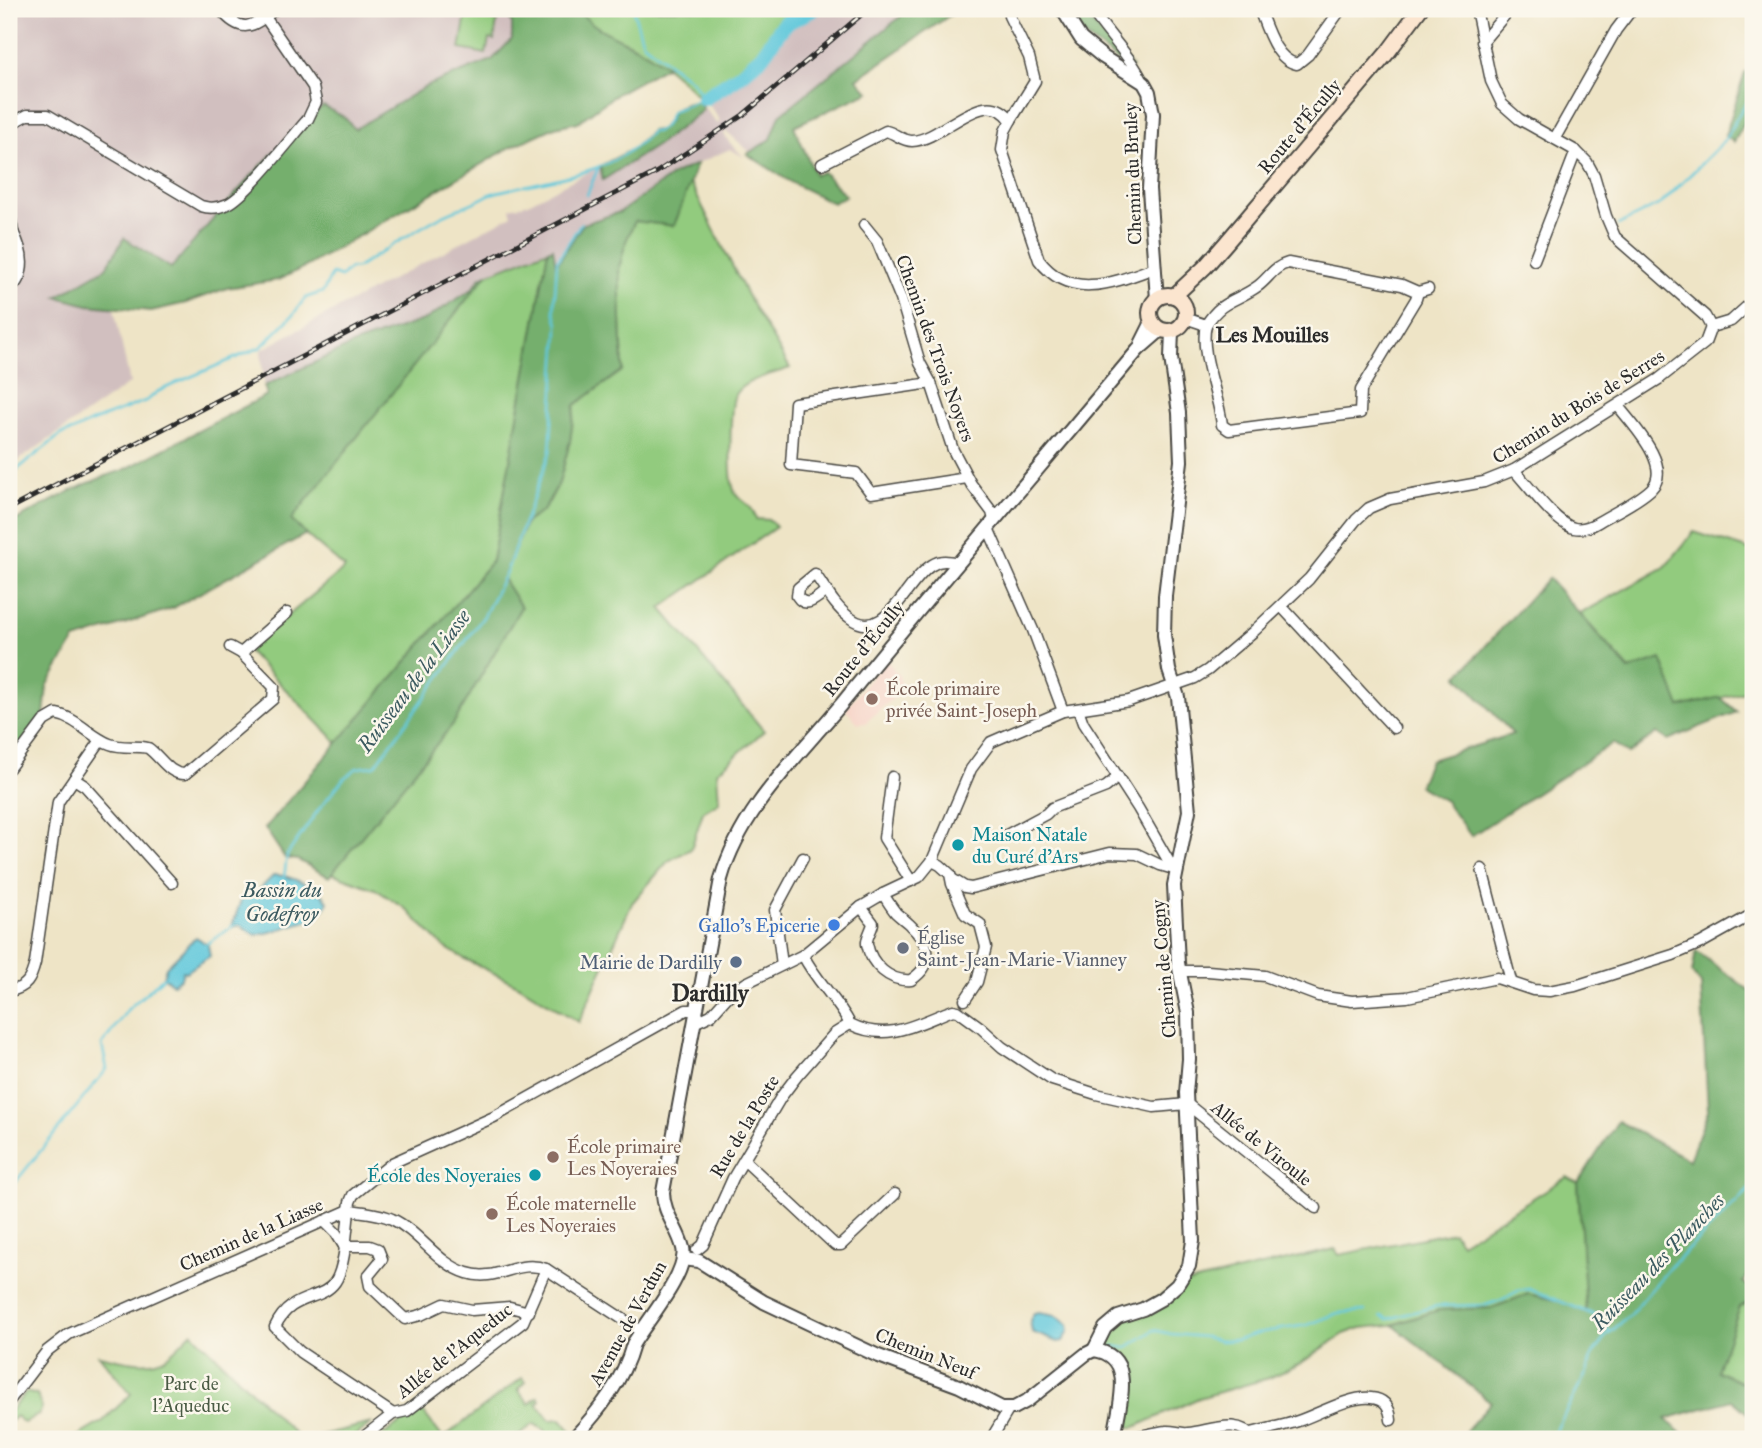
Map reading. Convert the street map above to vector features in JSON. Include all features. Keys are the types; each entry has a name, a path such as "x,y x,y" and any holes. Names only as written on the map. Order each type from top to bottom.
{"main road":[{"name":"Route d'Écully","path":"1174,303 1388,52 1420,9"},
{"path":"1174,303 1179,328 1162,328 1150,308 1174,303"}],"street":[{"path":"220,9 230,22 241,27 253,25 275,9"},
{"path":"1062,9 1081,39 1144,83"},
{"name":"Chemin du Bruley","path":"1091,9 1103,28 1135,66 1149,92 1153,114 1148,173 1154,271"},
{"path":"1259,9 1270,36 1283,55 1290,62 1297,64 1308,55 1341,9"},
{"path":"1476,9 1491,81 1502,104 1519,119 1576,151 1587,162 1615,237 1705,316 1711,327"},
{"path":"1482,42 1510,9"},
{"path":"1555,138 1616,30 1632,9"},
{"path":"1009,16 1029,57 1035,81 1010,120 1002,150 1039,260 1049,272 1065,282 1087,286 1154,271 1174,303 1206,325"},
{"path":"9,125 27,115 48,116 201,206 215,208 226,205 246,188 308,119 315,107 313,87 265,18"},
{"path":"822,164 886,131 903,139 919,139 983,108 994,107 1004,111 1010,120"},
{"path":"1534,260 1576,151"},
{"path":"9,212 13,232 13,254 9,263"},
{"name":"Chemin des Trois Noyers","path":"864,225 875,237 901,299 920,363 931,383 953,450 967,478 992,512 991,524 1063,711"},
{"path":"9,290 19,279 22,264 19,243 13,232"},
{"path":"1288,263 1423,290 1362,390 1360,413 1229,430 1222,425 1205,350 1203,337 1206,325 1223,304 1258,286 1272,271 1288,263"},
{"name":"Chemin du Bois de Serres","path":"932,861 971,769 982,751 999,737 1063,711 1129,701 1195,678 1208,670 1309,579 1356,520 1369,508 1391,499 1484,482 1514,470 1659,379 1705,343 1711,327 1731,321 1753,301"},
{"name":"Route d'Écully","path":"696,1016 721,879 739,826 1138,350 1162,328"},
{"name":"Chemin de Cogny","path":"1094,1350 1105,1328 1118,1317 1161,1299 1177,1285 1189,1266 1193,1227 1186,1104 1188,1013 1176,939 1174,884 1175,868 1189,811 1182,723 1164,635 1181,461 1179,413 1171,358 1162,328"},
{"path":"931,383 795,403 791,465 856,473 871,493 967,478"},
{"path":"1514,470 1565,524 1579,529 1600,521 1652,488 1658,475 1656,459 1618,405"},
{"path":"827,590 847,616 864,625 870,625 890,612 920,574 932,565 941,561 959,563"},
{"path":"1281,606 1394,728"},
{"path":"241,653 287,613"},
{"path":"9,768 44,721 51,715 60,715 69,718 101,740 124,748 148,748 180,774 191,771 273,699 274,687 241,653 230,647"},
{"path":"1077,709 1083,723 1175,868"},
{"path":"9,991 23,987 32,977 57,807 61,797 101,740"},
{"path":"892,776 884,838 911,881"},
{"path":"1003,837 1046,814 1052,808 1106,787 1118,777"},
{"path":"74,779 85,786 172,883"},
{"path":"932,861 945,868 952,879 971,888 1110,853 1137,854 1160,865 1175,868"},
{"path":"782,965 775,910 803,858"},
{"name":"Chemin de la Liasse","path":"9,1402 40,1359 69,1334 278,1244 349,1210 355,1192 392,1163 478,1125 686,1010 696,1016 712,1016 730,995 746,982 803,956 861,907 919,877 932,861"},
{"path":"1482,869 1511,981"},
{"path":"952,879 965,914 980,924 986,947 977,982 965,1000"},
{"path":"861,907 873,923 867,941 870,953 880,968 893,978 911,980 925,965 928,951 926,943 908,922 898,915 883,894"},
{"path":"1180,971 1265,976 1318,996 1352,1001 1385,1000 1426,994 1488,979 1511,981 1541,991 1575,986 1673,955 1753,914"},
{"path":"803,956 812,973 843,1011 850,1024 878,1034 893,1032 953,1010 958,1011 1002,1047 1052,1080 1096,1094 1154,1107 1186,1104"},
{"name":"Avenue de Verdun","path":"573,1439 604,1404 641,1331 688,1254 663,1202 663,1192 696,1016"},
{"name":"Rue de la Poste","path":"688,1254 703,1245 729,1186 797,1076 834,1034 850,1024"},
{"name":"Allée de Viroule","path":"1186,1104 1316,1209"},
{"path":"744,1160 835,1245 841,1245 894,1194"},
{"path":"393,1414 300,1352 275,1326 290,1306 327,1290 334,1284 341,1273 349,1210 394,1220 463,1272 492,1276 524,1266 537,1265 641,1331"},
{"path":"324,1221 344,1246"},
{"path":"344,1246 370,1246 378,1249 382,1259 369,1273 370,1286 405,1319 444,1304 472,1310 510,1307 529,1312"},
{"name":"Chemin Neuf","path":"688,1254 764,1302 876,1354 959,1386 994,1405 1009,1409"},
{"name":"Allée de l'Aqueduc","path":"361,1439 393,1414 407,1411 523,1322 546,1269"},
{"path":"991,1439 1009,1409 1027,1401 1094,1350 1107,1353 1121,1367 1122,1384 1115,1439 1136,1438 1170,1430 1178,1436 1228,1426 1241,1428 1253,1436 1340,1405 1370,1398 1385,1402 1390,1410 1391,1420"}],"shaded area":[{"path":"9,9 505,9 512,24 512,39 492,60 427,86 355,129 344,117 323,107 308,119 226,205 171,269 124,238 106,268 58,296 87,305 114,308 130,383 9,467"},
{"path":"816,9 910,9 780,114 771,139 750,152 726,131 724,134 729,142 744,157 730,149 676,173 620,212 583,224 556,265 552,248 481,277 472,290 426,319 354,344 264,386 261,350 512,215 510,208 526,204 600,166 604,179 659,144 703,111 700,102 717,124 720,121 705,99 743,76 770,55 793,21"},
{"name":"École primaire privée Saint-Joseph","path":"886,660 899,675 902,690 864,724 859,724 845,709"}],"green space":[{"path":"467,9 494,9 492,20 497,21 494,40 489,39 486,54 460,49"},
{"path":"505,9 577,9 597,27 667,66 618,93 578,122 555,127 511,147 307,266 278,280 227,288 186,303 151,311 88,305 57,297 106,268 124,238 171,268 263,164 323,106 344,117 355,129 427,86 492,60 512,39 512,24"},
{"path":"577,9 813,9 785,23 762,56 739,76 701,100 653,57 597,27"},
{"path":"910,9 959,9 857,79 869,92 794,126 815,175 823,172 846,196 833,203 792,183 747,154 771,139 780,115"},
{"path":"1068,9 1083,9 1091,22 1132,67 1129,69 1083,35"},
{"path":"1753,68 1753,116 1746,120 1734,142 1725,136 1745,73"},
{"path":"699,101 703,110 659,144 603,180 600,166 633,149 651,131 659,130 669,121 672,111"},
{"path":"697,164 674,226 635,221 626,241 619,268 623,370 575,405 570,441 559,483 543,511 526,522 503,579 521,607 453,724 329,877 298,860 285,858 265,828 492,561 548,250 553,248 556,265 583,224 620,212 676,173"},
{"path":"690,182 748,297 790,368 741,388 736,393 732,410 731,457 734,490 751,508 756,519 770,520 776,527 661,608 764,731 717,772 719,802 703,812 691,849 668,861 632,903 579,1022 518,985 443,946 406,909 375,889 331,873 453,724 521,607 503,579 526,522 549,502 559,483 570,441 575,405 623,370 619,268 626,240 635,221 674,226"},
{"path":"548,250 492,561 338,743 247,650 345,568 290,521 487,274"},
{"path":"487,274 291,520 306,534 173,608 75,640 47,686 44,716 9,764 9,524 79,487 124,470 267,395 264,386 354,344 426,319 471,290 481,277"},
{"path":"1694,532 1753,551 1753,690 1680,708 1661,660 1630,670 1580,614 1665,567"},
{"path":"1548,578 1629,670 1661,659 1680,707 1720,697 1737,712 1668,740 1657,733 1628,754 1613,743 1471,836 1445,801 1419,786 1430,760 1513,734 1458,676"},
{"path":"1696,951 1753,993 1753,1266 1743,1282 1753,1290 1753,1300 1740,1307 1717,1371 1753,1388 1753,1418 1732,1400 1665,1419 1689,1439 1459,1439 1491,1402 1393,1325 1439,1310 1492,1308 1528,1294 1560,1301 1586,1312 1578,1183 1618,1121 1689,1160 1708,1111 1701,984 1692,973"},
{"path":"1567,1177 1578,1183 1586,1312 1560,1301 1528,1294 1492,1308 1439,1310 1391,1325 1361,1328 1344,1334 1298,1365 1269,1378 1199,1398 1133,1428 1124,1424 1130,1381 1123,1363 1107,1346 1109,1336 1121,1320 1179,1285 1335,1249 1339,1255 1453,1232 1461,1243"},
{"path":"1753,1300 1753,1388 1716,1371 1740,1307"},
{"name":"Parc de l'Aqueduc","path":"192,1332 300,1439 73,1439 103,1421 131,1394 99,1355 134,1362 152,1362 167,1356"},
{"path":"522,1378 526,1382 518,1389 529,1404 538,1397 540,1400 537,1403 550,1420 561,1419 571,1431 560,1439 549,1439 545,1430 534,1424 513,1439 377,1439 421,1409 443,1438"},
{"path":"26,1392 37,1395 42,1407 40,1413 24,1423 16,1416 9,1422 9,1412"},
{"path":"372,1423 351,1439 305,1439"}],"water":[{"name":"Bassin du Godefroy","path":"274,875 312,887 328,902 325,909 309,920 263,934 255,935 240,925 232,927 242,897 258,891"},
{"path":"196,937 208,945 210,956 186,972 183,971 181,978 173,984 163,977 166,967"},
{"path":"1034,1314 1056,1316 1068,1325 1069,1331 1063,1341 1057,1342 1032,1332 1030,1320"}],"waterway":[{"path":"9,476 62,434 148,400 157,392 261,347 293,315 305,298 323,292 332,274 341,277 349,269 357,268 436,219 490,194 574,175 614,160 632,149 651,131 663,127 672,111 704,98 693,82 643,43 635,9"},
{"path":"704,98 739,76 762,56 785,23 813,9"},
{"path":"1618,225 1662,203 1724,141 1742,109 1753,96"},
{"name":"Ruisseau de la Liasse","path":"587,195 598,168"},
{"name":"Ruisseau de la Liasse","path":"284,878 287,855 319,809 344,778 357,768 375,766 484,616 507,570 550,452 558,324 554,310 557,261 581,223"},
{"name":"Ruisseau de la Liasse","path":"205,945 234,925"},
{"name":"Ruisseau de la Liasse","path":"9,1190 107,1069 102,1045 128,1009 164,977"},
{"name":"Ruisseau des Planches","path":"1553,1439 1588,1370 1591,1357 1607,1335 1629,1316 1671,1266 1753,1186"},
{"path":"1381,1316 1388,1319 1437,1306 1486,1305 1529,1289 1597,1316 1610,1332"},
{"path":"1114,1346 1126,1348 1154,1330 1220,1341 1237,1340 1263,1332 1307,1325 1338,1313 1365,1311"}],"railway":[{"path":"9,509 657,172 743,115 868,9"}],"place":[{"name":"École primaire privée Saint-Joseph","path":"872,699"},
{"name":"Maison Natale du Curé d'Ars","path":"958,845"},
{"name":"Gallo's Epicerie","path":"834,925"},
{"name":"Église Saint-Jean-Marie-Vianney","path":"903,948"},
{"name":"Mairie de Dardilly","path":"736,962"},
{"name":"École primaire Les Noyeraies","path":"553,1157"},
{"name":"École des Noyeraies","path":"535,1175"},
{"name":"École maternelle Les Noyeraies","path":"492,1214"}],"district":[{"name":"Les Mouilles","path":"1272,335"},
{"name":"Dardilly","path":"710,993"}]}
